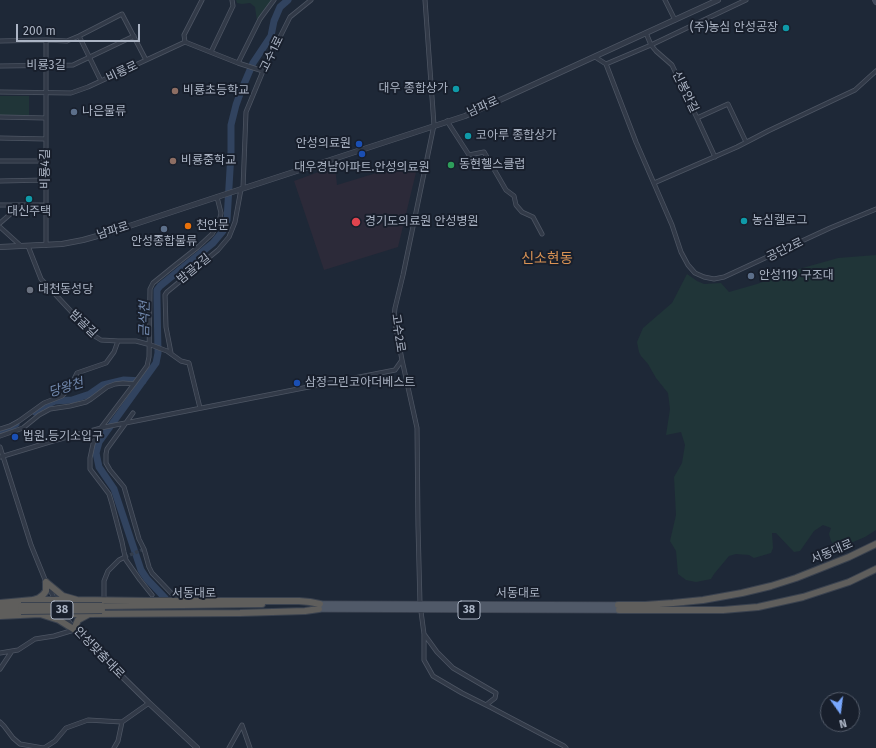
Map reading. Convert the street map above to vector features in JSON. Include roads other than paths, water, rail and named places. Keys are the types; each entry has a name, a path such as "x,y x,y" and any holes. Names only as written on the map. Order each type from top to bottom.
{"highway":[{"name":"서동대로","path":"618,607 703,600 771,586 796,578 849,557 876,544"},
{"name":"서동대로","path":"618,607 723,610 758,607 803,597 849,582 876,569"},
{"path":"46,582 63,596 103,605"},
{"path":"33,600 39,598 46,591 46,582"},
{"path":"0,603 33,600 56,603 77,600"},
{"name":"서동대로","path":"103,605 319,607"},
{"name":"38","path":"0,608 103,605"},
{"path":"0,616 40,614 240,613 305,611 319,607"},
{"name":"38","path":"0,612 21,608"},
{"path":"40,614 59,620 76,630 75,627 78,620 89,614"}],"main road":[{"name":"서동대로","path":"319,607 618,607"}],"street":[{"path":"202,0 184,35 185,42 263,72"},
{"path":"211,52 233,6 232,0"},
{"path":"238,63 260,18 274,0"},
{"name":"고수1로","path":"241,189 246,112 263,72 290,17 311,0"},
{"name":"고수2로","path":"2,457 105,427 396,370 402,360 394,317 395,308 434,125 425,0"},
{"path":"665,0 675,20"},
{"name":"남파로","path":"0,247 62,244 108,233 465,116 718,0"},
{"path":"595,57 606,64 651,45 746,0"},
{"path":"0,41 66,41 122,14 146,60"},
{"name":"신봉안길","path":"646,33 651,45 672,65 715,157"},
{"path":"79,36 102,81"},
{"name":"비룡3길","path":"0,66 74,66 134,36"},
{"name":"비룡4길","path":"46,40 46,245"},
{"name":"비룡로","path":"0,92 71,93 102,81 185,42"},
{"name":"공단2로","path":"606,64 636,142 672,225 681,252 688,265 695,273 714,279 724,277 830,228 876,209"},
{"path":"654,183 715,157 855,90 876,71"},
{"path":"697,118 728,104 746,142"},
{"path":"0,117 46,118"},
{"path":"447,121 469,155 484,152 506,190 514,196 516,205 522,212 533,217 542,234"},
{"path":"0,138 46,139"},
{"path":"0,161 46,161"},
{"path":"0,180 46,180"},
{"name":"밤골2길","path":"169,352 166,327 165,295 218,250 229,238 235,222 241,189"},
{"path":"152,595 126,560 109,494 90,469 90,458 93,444 100,429 147,366 150,345 150,289 153,283 212,234 219,222 221,212 217,197"},
{"path":"0,205 46,205"},
{"path":"0,223 15,210 17,205"},
{"path":"0,226 21,246"},
{"name":"밤골길","path":"28,246 41,279 93,335 100,340 136,341 169,352 181,361 189,362 200,408"},
{"path":"0,429 19,421 44,403 62,396 69,389 77,373 106,363 114,352 118,341"},
{"path":"402,360 417,428 420,607 424,634 424,660 433,676 566,748"},
{"path":"0,436 23,428 39,415 50,409 86,402 107,387 123,383 135,384"},
{"path":"133,413 107,449 106,463 124,487 139,539 152,573 175,597"},
{"name":"안성맞춤대로","path":"0,447 31,545 46,582 63,614 76,630 148,703 197,748"},
{"path":"103,605 104,581 108,571 119,560 125,557"},
{"path":"0,653 18,650 35,639 76,630"},
{"path":"424,634 437,652 453,668 496,693 495,698 486,705"},
{"path":"0,669 12,651"},
{"path":"0,722 20,744 44,748 55,741 66,728 88,720 122,722 148,703"},
{"path":"114,748 118,741 122,722"},
{"path":"229,748 242,725 250,748"}],"waterway":[{"name":"금석천","path":"165,598 147,579 141,570 114,489 99,467 96,453 99,442 156,363 158,353 157,290 213,243 223,231 227,220 231,125 236,105 253,63 271,36 274,21 280,7 288,0"},
{"name":"당왕천","path":"35,412 41,407 55,401 72,400 90,394 103,385 124,380 143,381"},
{"name":"당왕천","path":"0,433 16,424"}],"tunnel":[{"path":"125,557 144,549"}],"place":[{"name":"(주)농심 안성공장","path":"786,28"},
{"name":"대우 종합상가","path":"456,89"},
{"name":"비룡초등학교","path":"175,91"},
{"name":"나은물류","path":"74,112"},
{"name":"코아루 종합상가","path":"468,136"},
{"name":"안성의료원","path":"359,144"},
{"name":"대우경남아파트.안성의료원","path":"362,154"},
{"name":"비룡중학교","path":"173,161"},
{"name":"동현헬스클럽","path":"451,165"},
{"name":"대신주택","path":"29,199"},
{"name":"농심켈로그","path":"744,221"},
{"name":"경기도의료원 안성병원","path":"356,222"},
{"name":"천안문","path":"188,226"},
{"name":"안성종합물류","path":"164,229"},
{"name":"안성119 구조대","path":"751,276"},
{"name":"대천동성당","path":"30,290"},
{"name":"삼정그린코아더베스트","path":"297,383"},
{"name":"법원.등기소입구","path":"15,437"}],"district":[{"name":"신소현동","path":"547,259"}]}
